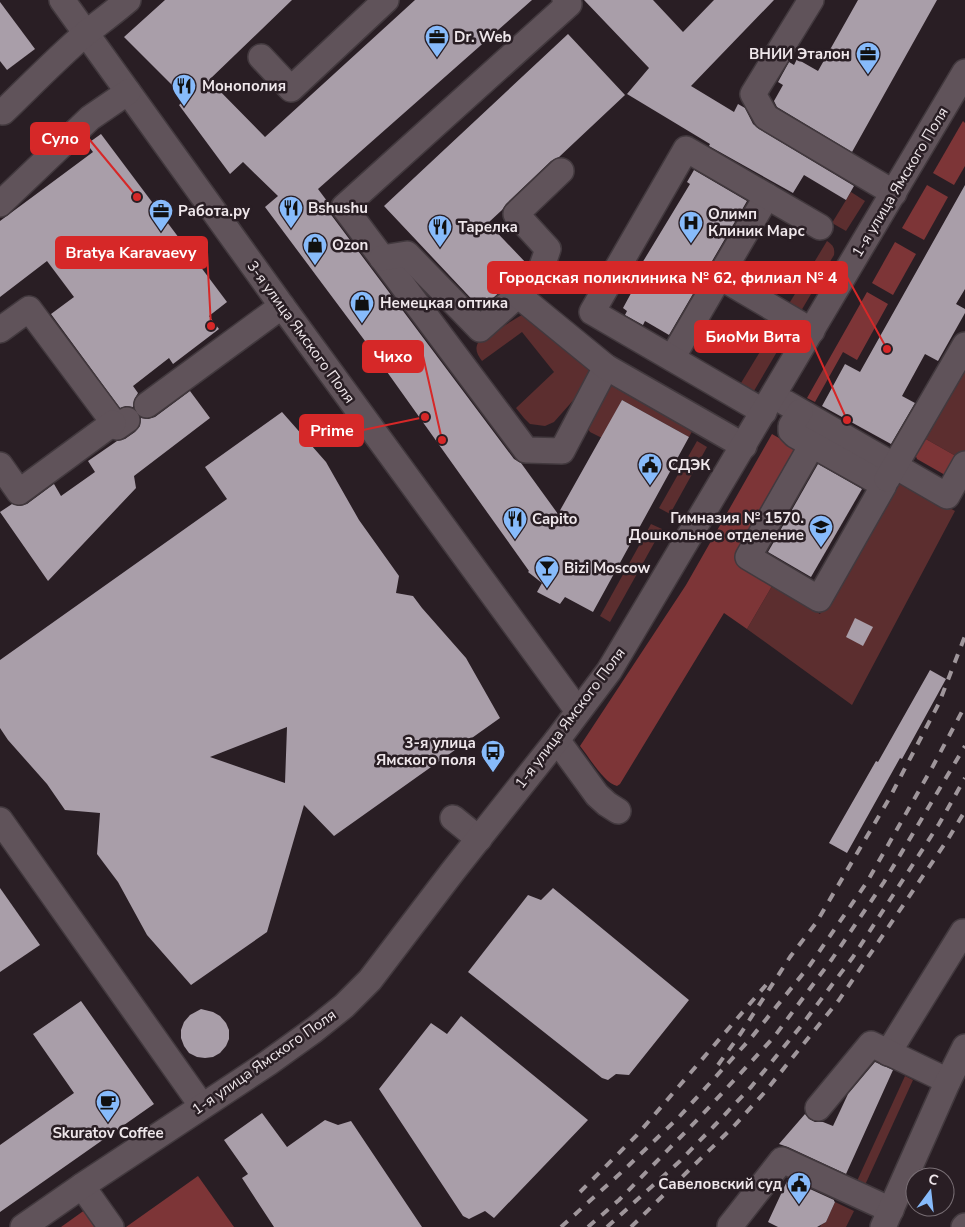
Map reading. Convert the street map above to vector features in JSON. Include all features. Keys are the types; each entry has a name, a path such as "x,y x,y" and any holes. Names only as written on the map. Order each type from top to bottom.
{"street":[{"name":"3-я улица Ямского Поля","path":"62,0 282,306 578,711"},
{"path":"1,117 50,67 86,34 128,0"},
{"path":"261,58 291,89 386,0"},
{"path":"566,0 569,4 344,207 526,450 562,451 606,366"},
{"path":"811,0 753,94 766,117 894,193"},
{"name":"1-я улица Ямского Поля","path":"23,1227 314,1030 344,1006 370,980 609,671 965,72"},
{"path":"0,204 90,118 128,92"},
{"path":"820,227 686,149 592,312 672,358 768,403 800,412 889,476"},
{"path":"382,258 407,254 480,328 539,275 548,249 516,214 561,171"},
{"path":"672,358 767,196"},
{"path":"720,278 812,331"},
{"path":"518,295 606,366 744,446"},
{"path":"147,405 282,306"},
{"path":"0,330 29,309 120,422 20,492 0,465"},
{"path":"812,445 748,557 819,599 965,345"},
{"path":"800,412 791,426 791,431 812,445 889,476 947,496 965,464"},
{"path":"557,740 597,795 618,811"},
{"path":"453,818 479,839"},
{"path":"0,820 202,1106"},
{"path":"888,1053 963,932"},
{"path":"818,1108 871,1044 948,1081"},
{"path":"732,1227 730,1226 782,1160 887,1219 948,1081 964,1051"},
{"path":"82,1186 111,1227"}],"shaded area":[{"path":"963,121 965,123 965,166 954,185 933,173"},
{"path":"927,185 948,197 924,240 902,228"},
{"path":"851,192 865,201 846,231 832,223"},
{"path":"827,241 833,247 834,255 751,396 738,388"},
{"path":"895,242 916,254 893,295 872,283"},
{"path":"867,292 888,304 857,360 843,352 815,402 807,398"},
{"path":"525,313 591,370 585,387 554,422 545,426 530,424 516,408 554,372 522,332 482,361 477,351 479,341"},
{"path":"965,365 965,452 961,459 924,438"},
{"path":"610,384 617,384 695,426 689,437 622,400 602,438 590,432 587,427"},
{"path":"772,434 798,449 799,455 737,564 772,586 747,629 724,613 620,784 617,786 612,784 602,775 580,746 686,585"},
{"path":"924,438 961,459 945,475 917,459 915,454"},
{"path":"697,441 707,447 670,514 659,508"},
{"path":"897,478 955,511 852,705 747,629 772,586 820,614"},
{"path":"651,524 662,529 610,622 600,616"},
{"path":"905,1076 913,1080 865,1185 857,1181"},
{"path":"198,1176 234,1227 126,1227"},
{"path":"835,1202 854,1211 846,1227 820,1227 826,1222"},
{"path":"89,1207 103,1227 61,1227"}],"building":[{"path":"165,0 292,0 209,80 265,137 415,0 532,0 318,189 330,205 332,216 514,459 521,463 558,514 622,400 689,437 593,612 565,597 560,604 537,592 542,583 528,572 365,341 265,207 278,196 243,162 230,174 179,105 186,99 124,37"},
{"path":"584,0 653,0 683,32 714,0 774,0 691,86 734,112 738,104 745,108 753,124 759,129 854,186 846,200 804,175 793,193 709,146 710,144 627,94 649,68"},
{"name":"ВНИИ Эталон","path":"858,0 937,0 852,152 777,107 774,101 783,85 778,82 789,62 794,65 797,59 818,71"},
{"path":"0,2 35,49 7,70 0,61"},
{"path":"568,34 625,95 559,157 551,161 488,223 527,264 527,267 481,309 384,206"},
{"path":"101,134 227,302 209,316 219,329 173,364 169,358 133,386 138,393 133,407 126,406 120,408 51,314 74,297 47,261 0,297 0,221 93,152 87,144"},
{"name":"Олимп Клиник Марс","path":"694,170 747,201 669,335 645,321 643,325 625,315 627,311 623,308 635,286 630,283 690,184 687,182"},
{"path":"965,185 965,289 956,304 965,309 965,313 938,361 925,354 902,396 915,403 891,444 822,406 845,364 860,372"},
{"path":"190,391 210,418 134,476 136,488 48,581 0,512 12,504 20,506 27,504 54,484 61,496 95,472 88,461 117,441 125,439 135,432 140,426 141,418 155,417"},
{"path":"282,412 326,462 359,520 399,576 396,593 413,596 466,658 500,718 334,836 304,805 267,932 191,985 147,935 118,882 97,854 100,813 65,810 47,784 8,740 0,728 0,660 227,499 205,467","holes":["287,727 285,783 210,757"]},
{"path":"818,464 862,489 811,577 768,552"},
{"path":"855,618 873,627 863,646 846,637"},
{"path":"930,670 946,679 847,853 829,843"},
{"path":"0,888 40,945 0,972"},
{"path":"553,888 689,1000 629,1075 616,1074 608,1080 602,1078 468,972 528,895 541,900"},
{"path":"81,1001 154,1104 0,1212 0,1145 74,1093 33,1034"},
{"path":"201,1009 220,1016 229,1030 229,1039 226,1046 213,1057 197,1057 189,1053 181,1038 184,1022 190,1015"},
{"path":"461,1016 588,1120 494,1218 485,1211 469,1219 463,1216 379,1089 431,1023 447,1034"},
{"path":"875,1062 893,1070 846,1174 779,1144 805,1114 815,1122 823,1122 833,1126 848,1094"},
{"path":"262,1113 287,1147 325,1120 338,1125 351,1121 422,1227 274,1227 242,1178 248,1174 224,1140"},
{"name":"Савеловский cуд","path":"788,1179 834,1200 835,1202 826,1222 817,1227 778,1227 768,1222"}],"railway":[{"path":"718,1065 790,957 816,923 889,799 939,703 965,636"},
{"path":"561,1227 679,1117 751,1038 810,965 867,882 965,706"},
{"path":"588,1227 619,1200 701,1116 774,1037 832,959 884,882 965,746"},
{"path":"607,1227 680,1161 714,1126 751,1087 801,1026 853,957 939,824 965,778"},
{"path":"631,1227 734,1126 764,1093 839,1000 965,811"},
{"path":"580,1192 637,1135 766,985"}],"place":[{"name":"Dr. Web","path":"437,58"},
{"name":"ВНИИ Эталон","path":"868,75"},
{"name":"Монополия","path":"184,107"},
{"name":"Суло","path":"137,197"},
{"name":"Bshushu","path":"291,229"},
{"name":"Работа.ру","path":"161,232"},
{"name":"Олимп Клиник Марс","path":"691,244"},
{"name":"Тарелка","path":"440,248"},
{"name":"Ozon","path":"315,266"},
{"name":"Немецкая оптика","path":"362,324"},
{"name":"Bratya Karavaevy","path":"211,326"},
{"name":"Городская поликлиника № 62, филиал № 4","path":"887,349"},
{"name":"Prime","path":"425,417"},
{"name":"БиоМи Вита","path":"847,420"},
{"name":"Чихо","path":"442,440"},
{"name":"СДЭК","path":"650,486"},
{"name":"Capito","path":"515,540"},
{"name":"Гимназия № 1570. Дошкольное отделение","path":"821,548"},
{"name":"Bizi Moscow","path":"547,589"},
{"name":"3-я улица Ямского поля","path":"493,773"},
{"name":"Skuratov Coffee","path":"108,1123"},
{"name":"Савеловский cуд","path":"799,1205"}]}
